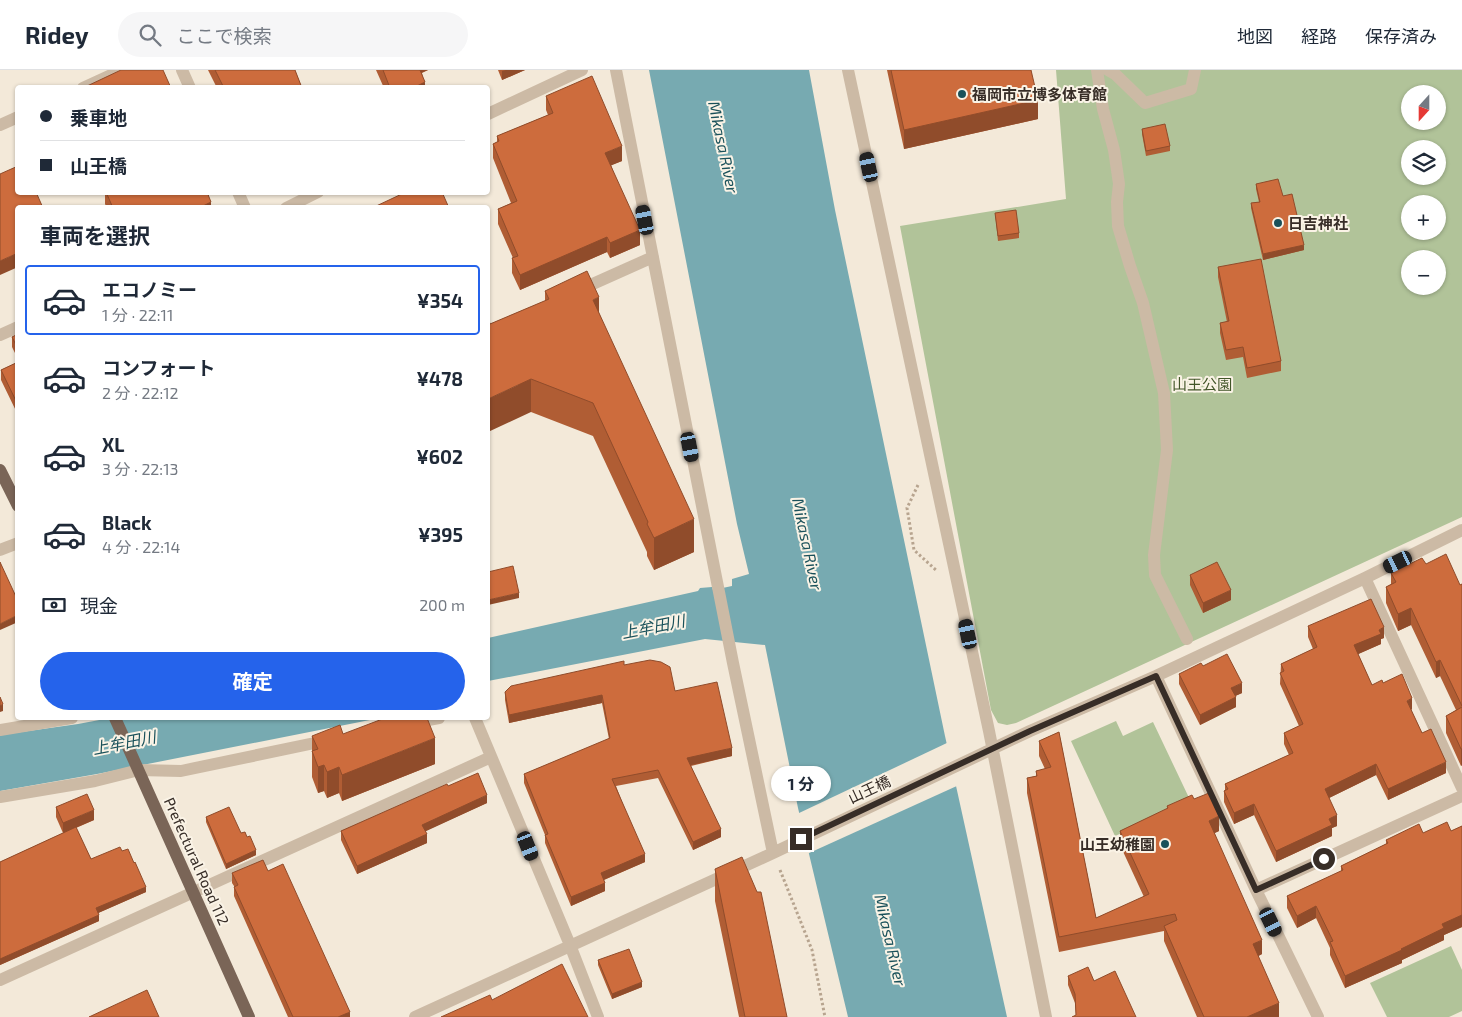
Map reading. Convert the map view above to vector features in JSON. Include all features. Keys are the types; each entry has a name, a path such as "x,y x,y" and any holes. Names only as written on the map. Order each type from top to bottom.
{"main road":[{"path":"0,470 15,500"},
{"name":"Prefectural Road 112","path":"116,720 140,770 249,1017"}],"street":[{"path":"90,85 122,70"},
{"path":"182,70 189,85"},
{"path":"490,113 582,70"},
{"path":"616,70 733,663 778,850"},
{"path":"848,70 992,749 1046,1017"},
{"path":"1097,70 1103,109 1114,150 1118,175 1118,226 1143,303 1164,393 1167,450 1154,555 1155,575 1187,639"},
{"path":"1108,70 1115,74 1145,103 1191,89 1195,70"},
{"path":"0,125 15,118"},
{"path":"292,205 312,195"},
{"path":"566,296 653,257"},
{"path":"0,335 15,329"},
{"name":"山王橋","path":"415,1017 992,749 1156,676 1365,578 1462,530"},
{"path":"0,550 15,544"},
{"path":"1365,578 1462,788"},
{"path":"1156,676 1256,890 1318,1017"},
{"path":"0,730 60,720"},
{"path":"401,725 428,720"},
{"path":"476,720 598,1017"},
{"path":"0,797 96,781 140,770 181,771 344,737"},
{"path":"0,980 491,757"},
{"path":"1256,890 1462,796"}],"path":[{"path":"918,484 907,508 914,550 941,575"},
{"path":"778,850 812,950 825,1017"}],"green space":[{"name":"山王公園","path":"1056,70 1462,70 1462,517 1016,723 1007,725 998,723 991,710 900,226 1066,199"},
{"path":"1116,721 1123,736 1153,722 1191,802 1115,836 1071,741"},
{"path":"1451,946 1462,970 1462,1011 1449,1017 1387,1017 1370,983"}],"water":[{"path":"649,70 809,70 835,210 945,736 1007,1017 848,1017 798,808 765,645 705,639 490,681 490,638 698,591 700,588 712,587 713,590 732,586 732,579 749,574 737,524"},
{"name":"上牟田川","path":"99,720 370,720 97,774 0,791 0,735"}],"pier":[{"path":"949,742 959,785 807,854 797,814"}],"building":[{"path":"121,70 163,70 170,85 89,85"},
{"path":"215,70 295,70 301,85 222,85"},
{"path":"383,70 420,70 425,82 419,85 389,85"},
{"name":"福岡市立博多体育館","path":"891,70 1031,70 1038,100 904,130"},
{"path":"592,76 622,146 605,153 640,230 610,243 607,237 520,275 512,258 518,256 498,209 517,201 493,144 499,141 497,136 553,113 546,96"},
{"path":"1165,124 1170,146 1146,151 1142,129"},
{"path":"15,167 15,195 37,195 42,205 15,205 15,254 0,261 0,174"},
{"path":"1278,179 1283,196 1292,194 1304,245 1263,254 1251,203 1260,202 1256,184"},
{"path":"107,195 208,195 211,202 205,205 112,205"},
{"path":"400,195 443,195 448,205 378,205"},
{"path":"1016,210 1019,233 998,236 995,213"},
{"path":"1261,259 1281,361 1247,368 1243,347 1226,350 1220,323 1229,321 1218,267"},
{"path":"587,271 599,297 593,300 694,519 654,538 593,403 531,379 490,398 490,324 549,299 545,291"},
{"path":"15,363 15,399 1,370"},
{"path":"1446,554 1460,585 1462,584 1462,706 1440,660 1436,662 1411,608 1398,614 1386,587 1396,582 1391,573 1422,558 1426,564"},
{"path":"0,562 15,594 15,616 0,624"},
{"path":"1217,562 1231,590 1203,603 1190,575"},
{"path":"513,566 519,593 490,600 490,572"},
{"path":"1371,599 1384,627 1379,630 1381,634 1354,645 1372,685 1382,680 1383,683 1402,674 1412,698 1407,701 1422,733 1431,729 1446,762 1388,789 1376,764 1325,789 1337,815 1329,819 1332,825 1276,851 1254,804 1234,813 1224,791 1228,789 1225,784 1293,753 1284,733 1303,724 1280,673 1284,671 1281,664 1317,647 1308,626"},
{"path":"1227,654 1242,683 1231,688 1236,697 1200,715 1179,674 1201,663 1203,666"},
{"path":"650,660 661,662 670,667 675,691 717,682 732,748 687,758 721,829 693,842 658,770 612,779 645,854 601,873 605,883 571,897 545,835 548,834 524,774 610,738 602,695 509,715 505,692 511,686 624,661 624,665"},
{"path":"1462,707 1462,749 1461,749 1446,716"},
{"path":"380,720 428,720 435,738 342,775 339,767 327,772 324,765 318,767 312,751 318,749 312,736 340,725 343,734"},
{"path":"1059,732 1096,918 1149,894 1120,831 1192,795 1194,799 1209,793 1219,816 1209,821 1262,940 1253,944 1279,1003 1247,1017 1204,1017 1164,926 1177,920 1175,914 1059,937 1027,778 1037,776 1036,771 1051,767 1039,741"},
{"path":"478,773 487,795 422,825 427,834 357,866 341,831 447,784 448,786"},
{"path":"87,794 94,810 63,823 56,807"},
{"path":"229,807 241,833 245,832 247,837 250,836 256,850 226,864 206,817"},
{"path":"1447,822 1451,831 1462,826 1462,915 1442,924 1444,928 1402,950 1345,976 1330,942 1333,941 1316,906 1297,916 1287,896 1343,870 1341,866 1388,843 1386,840 1419,824 1423,833"},
{"path":"76,827 91,859 120,847 122,851 128,849 146,887 96,908 99,915 0,959 0,862"},
{"path":"742,857 757,892 761,892 787,1017 745,1017 715,869"},
{"path":"263,860 268,871 283,864 350,1012 338,1017 293,1017 234,887 238,885 232,873"},
{"path":"629,949 642,982 612,994 598,960"},
{"path":"562,964 588,1017 441,1017 490,995 492,1000"},
{"path":"1088,967 1094,981 1115,971 1136,1017 1072,1017 1076,1015 1075,994 1068,976"},
{"path":"147,990 159,1017 89,1017"}],"place":[{"name":"福岡市立博多体育館","path":"962,94"},
{"name":"日吉神社","path":"1278,223"},
{"name":"山王幼稚園","path":"1165,844"}],"route":[{"path":"801,839 1030,731 1156,676 1256,890 1324,859"}],"water label":[{"name":"Mikasa River","path":"724,147"},
{"name":"Mikasa River","path":"808,544"},
{"name":"Mikasa River","path":"891,940"}]}
